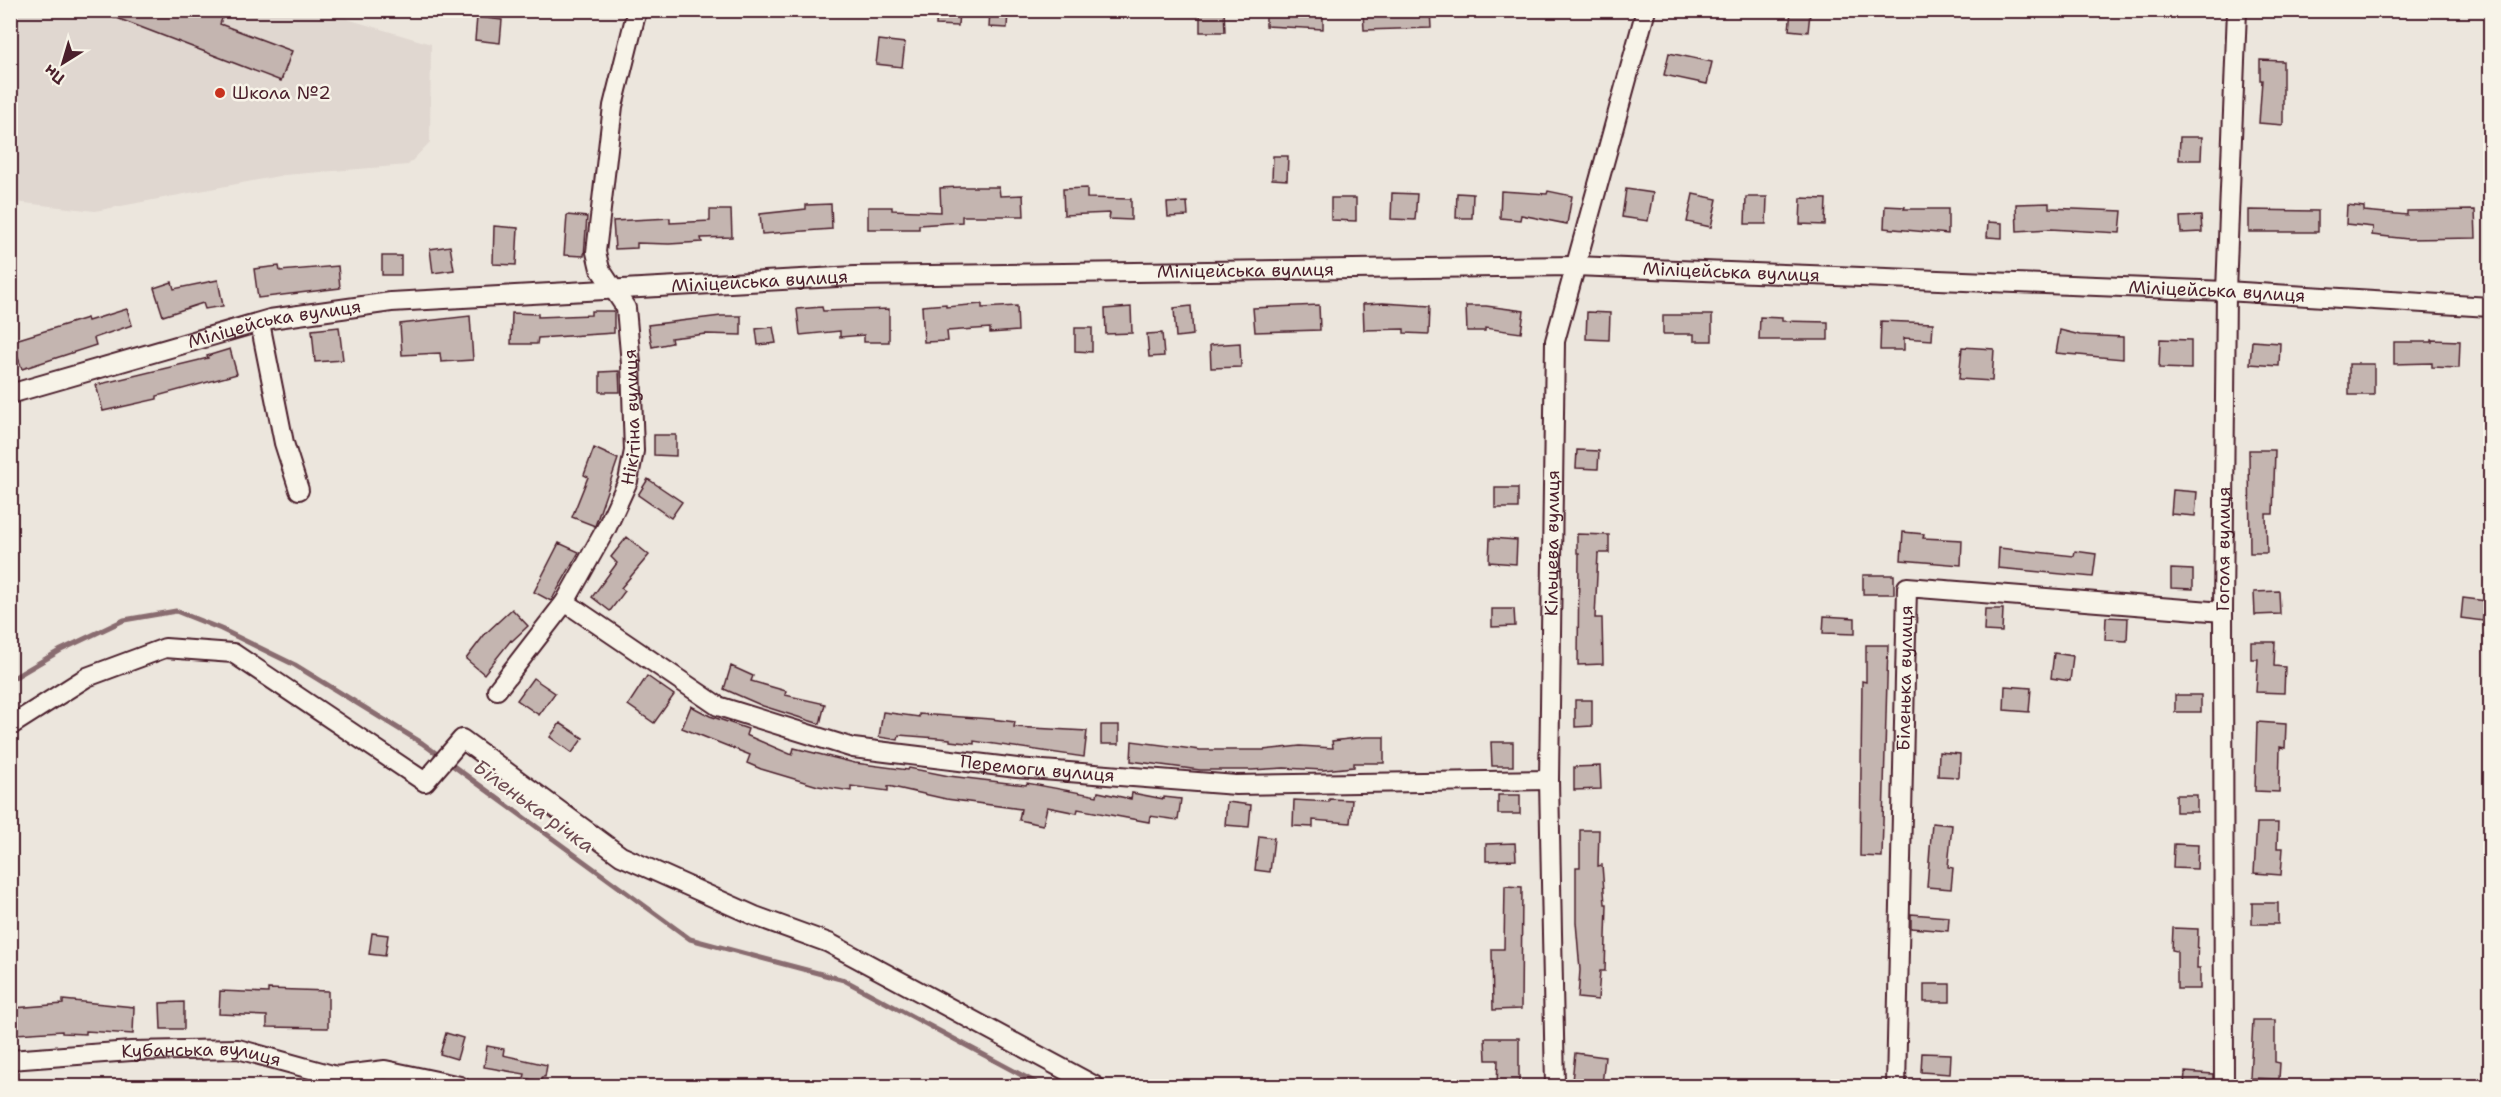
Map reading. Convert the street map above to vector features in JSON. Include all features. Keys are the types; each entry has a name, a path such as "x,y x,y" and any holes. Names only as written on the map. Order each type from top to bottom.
{"street":[{"name":"Нікітіна вулиця","path":"497,690 564,602 607,527 628,482 634,451 631,364 626,308 600,269 596,252 613,106 637,10"},
{"name":"Кільцева вулиця","path":"1555,1086 1549,780 1555,341 1646,10"},
{"name":"Гоголя вулиця","path":"2224,1086 2223,612 2226,291 2236,10"},
{"name":"Міліцейська вулиця","path":"10,394 260,323 391,302 855,276 1574,266 2226,291 2490,307"},
{"path":"260,323 284,443 299,490"},
{"name":"Біленька вулиця","path":"1896,1086 1907,587 2223,612"},
{"name":"Перемоги вулиця","path":"564,602 718,706 854,748 1017,768 1236,785 1549,780"},
{"path":"10,726 87,678 165,648 232,653 425,782 462,739 621,856 755,916 829,943 1095,1086"},
{"name":"Кубанська вулиця","path":"10,1060 131,1051 238,1050 336,1076 385,1070 460,1086"}],"shaded area":[{"name":"Школа №2","path":"11,11 349,11 347,19 431,44 430,142 408,165 284,175 95,211 11,201"}],"building":[{"path":"96,10 225,10 220,24 292,51 281,81"},
{"path":"937,10 959,10 958,26 936,25"},
{"path":"990,10 1008,10 1007,28 989,27"},
{"path":"1200,10 1224,10 1225,32 1200,32"},
{"path":"1266,10 1323,10 1323,29 1266,26"},
{"path":"1363,10 1430,10 1431,28 1364,30"},
{"path":"1791,11 1810,13 1808,32 1789,30"},
{"path":"477,17 502,20 500,43 475,40"},
{"path":"879,40 905,43 902,67 876,64"},
{"path":"1669,53 1712,62 1707,84 1664,75"},
{"path":"2260,60 2283,61 2283,125 2259,123 2262,80 2260,80"},
{"path":"2180,137 2202,137 2201,160 2179,160"},
{"path":"1273,156 1288,156 1287,180 1272,179"},
{"path":"999,187 1000,196 1023,195 1024,216 962,216 962,222 919,225 919,229 868,229 868,207 941,212 940,188"},
{"path":"1087,188 1087,198 1131,199 1131,220 1109,219 1110,213 1064,215 1063,189"},
{"path":"1626,189 1653,193 1648,221 1622,217"},
{"path":"1501,191 1547,194 1548,191 1572,196 1567,224 1521,215 1520,220 1500,218"},
{"path":"1392,193 1417,194 1415,220 1391,219"},
{"path":"1457,193 1473,194 1472,218 1456,218"},
{"path":"1693,194 1717,199 1711,227 1687,222"},
{"path":"1746,197 1767,197 1766,224 1745,224"},
{"path":"1331,198 1356,198 1356,221 1331,220"},
{"path":"1801,198 1826,199 1825,225 1800,224"},
{"path":"1187,202 1188,216 1168,217 1167,203"},
{"path":"2049,203 2049,208 2122,211 2120,233 2050,229 2017,231 2016,204"},
{"path":"831,204 832,229 762,234 760,214 806,209 806,205"},
{"path":"2347,205 2364,207 2364,211 2407,215 2407,211 2475,210 2476,238 2408,239 2372,235 2373,227 2346,224"},
{"path":"1885,206 1905,207 1904,209 1948,209 1948,234 1884,228"},
{"path":"710,210 731,210 732,237 701,238 702,242 637,243 637,248 615,249 613,221 670,218 670,223 710,221"},
{"path":"2249,210 2318,211 2318,232 2249,232"},
{"path":"567,215 587,217 584,256 564,255"},
{"path":"2201,216 2202,232 2181,233 2180,217"},
{"path":"1988,222 2002,223 2002,238 1987,237"},
{"path":"494,226 518,228 516,265 493,264"},
{"path":"450,246 454,270 433,273 430,249"},
{"path":"382,256 401,256 401,275 382,275"},
{"path":"279,266 280,271 338,266 340,288 258,298 254,269"},
{"path":"218,280 223,306 205,309 203,303 163,316 154,288 172,282 174,289"},
{"path":"946,304 946,307 982,304 982,308 1017,306 1018,331 990,333 990,328 947,331 948,341 924,342 922,306"},
{"path":"1363,304 1430,306 1429,334 1404,333 1404,329 1364,330"},
{"path":"1319,305 1320,330 1255,332 1253,308"},
{"path":"1191,306 1193,335 1176,337 1174,308"},
{"path":"1466,306 1524,311 1521,333 1485,328 1485,331 1467,331"},
{"path":"822,307 823,311 889,309 889,342 864,342 864,335 840,337 840,331 800,335 797,309"},
{"path":"1131,307 1132,333 1106,334 1105,309"},
{"path":"127,309 132,325 94,338 96,345 22,369 12,341 87,318 88,321"},
{"path":"591,311 614,311 614,333 538,338 537,344 511,344 512,313 538,314 538,317 591,315"},
{"path":"1587,312 1610,313 1609,340 1586,339"},
{"path":"1663,315 1712,315 1712,341 1694,341 1694,334 1663,334"},
{"path":"470,316 473,360 441,362 440,353 402,355 400,324"},
{"path":"721,316 741,316 741,335 706,334 671,338 672,343 652,347 648,325"},
{"path":"1760,317 1782,318 1782,321 1828,322 1828,340 1759,340"},
{"path":"1881,321 1933,323 1932,340 1904,338 1904,350 1880,350"},
{"path":"339,327 343,360 315,362 312,330"},
{"path":"773,327 776,343 758,345 756,329"},
{"path":"1075,328 1092,328 1092,352 1075,351"},
{"path":"2060,330 2080,335 2123,337 2123,359 2056,353"},
{"path":"1162,333 1164,356 1149,357 1147,334"},
{"path":"2160,339 2191,340 2191,369 2159,368"},
{"path":"2432,340 2460,341 2459,368 2432,367 2432,363 2394,364 2394,342 2432,342"},
{"path":"2252,341 2280,343 2279,366 2250,364"},
{"path":"1240,343 1241,367 1211,368 1210,345"},
{"path":"1962,347 1994,349 1992,381 1959,379"},
{"path":"230,349 237,374 157,396 157,399 103,411 96,385 208,358 207,356"},
{"path":"2349,364 2374,364 2374,395 2349,395"},
{"path":"619,371 620,392 600,392 600,372"},
{"path":"654,435 676,435 676,456 654,455"},
{"path":"594,448 618,459 595,526 572,517 588,477 584,475"},
{"path":"1577,450 1599,451 1598,469 1576,468"},
{"path":"2249,450 2275,450 2273,514 2266,514 2267,553 2250,553"},
{"path":"648,479 682,502 671,518 638,495"},
{"path":"1495,488 1518,488 1518,508 1495,508"},
{"path":"2173,490 2197,492 2195,516 2171,514"},
{"path":"1903,532 1924,534 1923,538 1962,540 1961,565 1901,560"},
{"path":"1577,534 1609,535 1609,553 1598,553 1595,618 1602,618 1603,664 1578,665 1579,553 1577,553"},
{"path":"627,537 649,555 621,588 625,591 610,611 592,597 617,563 611,557"},
{"path":"1490,538 1517,540 1516,564 1489,562"},
{"path":"559,543 579,552 551,601 534,592"},
{"path":"1999,548 2074,556 2075,551 2096,554 2093,577 1998,568"},
{"path":"2171,569 2193,570 2193,589 2171,588"},
{"path":"1863,575 1894,575 1894,594 1863,594"},
{"path":"2279,591 2280,614 2255,615 2254,592"},
{"path":"2463,598 2486,601 2483,621 2461,618"},
{"path":"512,609 528,626 511,640 484,674 466,659 485,634"},
{"path":"1492,609 1514,609 1515,626 1492,627"},
{"path":"1985,609 2003,609 2002,632 1984,631"},
{"path":"1824,616 1855,618 1855,634 1823,633"},
{"path":"2106,617 2128,618 2127,641 2105,640"},
{"path":"2251,642 2275,642 2274,666 2285,667 2284,693 2256,692 2258,659 2251,659"},
{"path":"1866,645 1888,645 1882,857 1860,856 1862,681 1866,682"},
{"path":"2054,653 2073,656 2070,681 2051,678"},
{"path":"731,666 753,676 751,681 786,691 785,695 825,704 820,724 763,706 724,689"},
{"path":"647,676 674,695 654,723 628,705"},
{"path":"533,678 555,693 539,715 517,700"},
{"path":"2005,686 2031,688 2029,712 2004,710"},
{"path":"2175,695 2201,695 2201,712 2175,712"},
{"path":"1575,700 1592,700 1592,726 1575,727"},
{"path":"691,706 710,716 748,729 746,735 792,755 794,748 855,763 908,770 909,768 949,776 1026,785 1027,783 1097,796 1098,792 1131,799 1132,793 1164,799 1164,797 1181,799 1178,820 1150,816 1149,822 1078,809 1077,813 1047,807 1043,825 1019,820 1021,809 946,799 888,786 888,791 851,786 851,791 818,786 761,769 747,763 750,755 682,728"},
{"path":"883,712 919,717 919,714 991,719 1015,722 1014,727 1087,731 1084,757 974,741 974,744 950,741 950,739 899,735 898,740 879,737"},
{"path":"2257,722 2286,724 2285,748 2280,747 2279,792 2255,791"},
{"path":"560,723 583,738 572,753 550,737"},
{"path":"1101,725 1119,725 1119,744 1101,744"},
{"path":"1384,737 1384,763 1354,763 1354,767 1323,770 1284,768 1200,770 1131,761 1132,741 1200,750 1263,750 1300,746 1333,748 1332,741"},
{"path":"1491,742 1513,742 1513,766 1492,766"},
{"path":"1939,752 1960,754 1959,777 1938,776"},
{"path":"1600,766 1601,789 1574,790 1574,767"},
{"path":"1498,795 1520,795 1520,814 1498,814"},
{"path":"2176,795 2197,795 2197,812 2176,812"},
{"path":"1329,799 1352,800 1350,823 1313,820 1313,827 1293,826 1294,800 1329,802"},
{"path":"1227,802 1251,805 1249,827 1225,825"},
{"path":"1932,823 1952,825 1948,867 1953,868 1951,889 1927,887"},
{"path":"2257,823 2278,823 2277,848 2283,848 2281,875 2254,873"},
{"path":"1580,830 1599,830 1598,866 1602,865 1605,904 1607,904 1605,971 1600,971 1598,1000 1578,998 1580,970 1576,922 1576,867 1580,867"},
{"path":"1259,836 1274,838 1270,872 1255,870"},
{"path":"1515,843 1516,860 1486,861 1486,844"},
{"path":"2174,844 2198,845 2197,869 2173,868"},
{"path":"1505,886 1522,887 1521,1009 1493,1010 1492,949 1504,949"},
{"path":"2252,903 2278,903 2278,924 2252,924"},
{"path":"1911,914 1949,917 1948,931 1911,928"},
{"path":"2173,928 2198,929 2197,968 2200,968 2200,989 2177,989 2177,951 2172,950"},
{"path":"372,933 388,935 385,956 369,954"},
{"path":"1924,984 1950,984 1950,1002 1924,1002"},
{"path":"268,989 328,991 328,1028 267,1027 267,1016 219,1014 220,991 268,993"},
{"path":"63,1000 134,1007 133,1034 86,1031 86,1034 62,1033 62,1031 16,1034 14,1008 63,1004"},
{"path":"184,1002 184,1029 161,1029 160,1003"},
{"path":"2253,1020 2275,1020 2275,1062 2280,1063 2279,1079 2250,1078"},
{"path":"446,1033 463,1038 457,1059 440,1054"},
{"path":"1485,1038 1519,1038 1519,1086 1497,1086 1498,1060 1486,1060"},
{"path":"487,1046 504,1049 503,1055 547,1065 545,1077 542,1077 541,1082 524,1078 525,1074 484,1067"},
{"path":"1575,1053 1605,1057 1602,1085 1572,1081"},
{"path":"1922,1053 1951,1054 1950,1074 1921,1072"},
{"path":"2185,1072 2213,1074 2213,1086 2184,1086"}],"waterway":[{"name":"Біленька річка","path":"10,680 61,650 124,620 176,611 221,629 295,665 422,743 690,939 844,980 1042,1086"}],"place":[{"name":"Школа №2","path":"220,93"}]}
